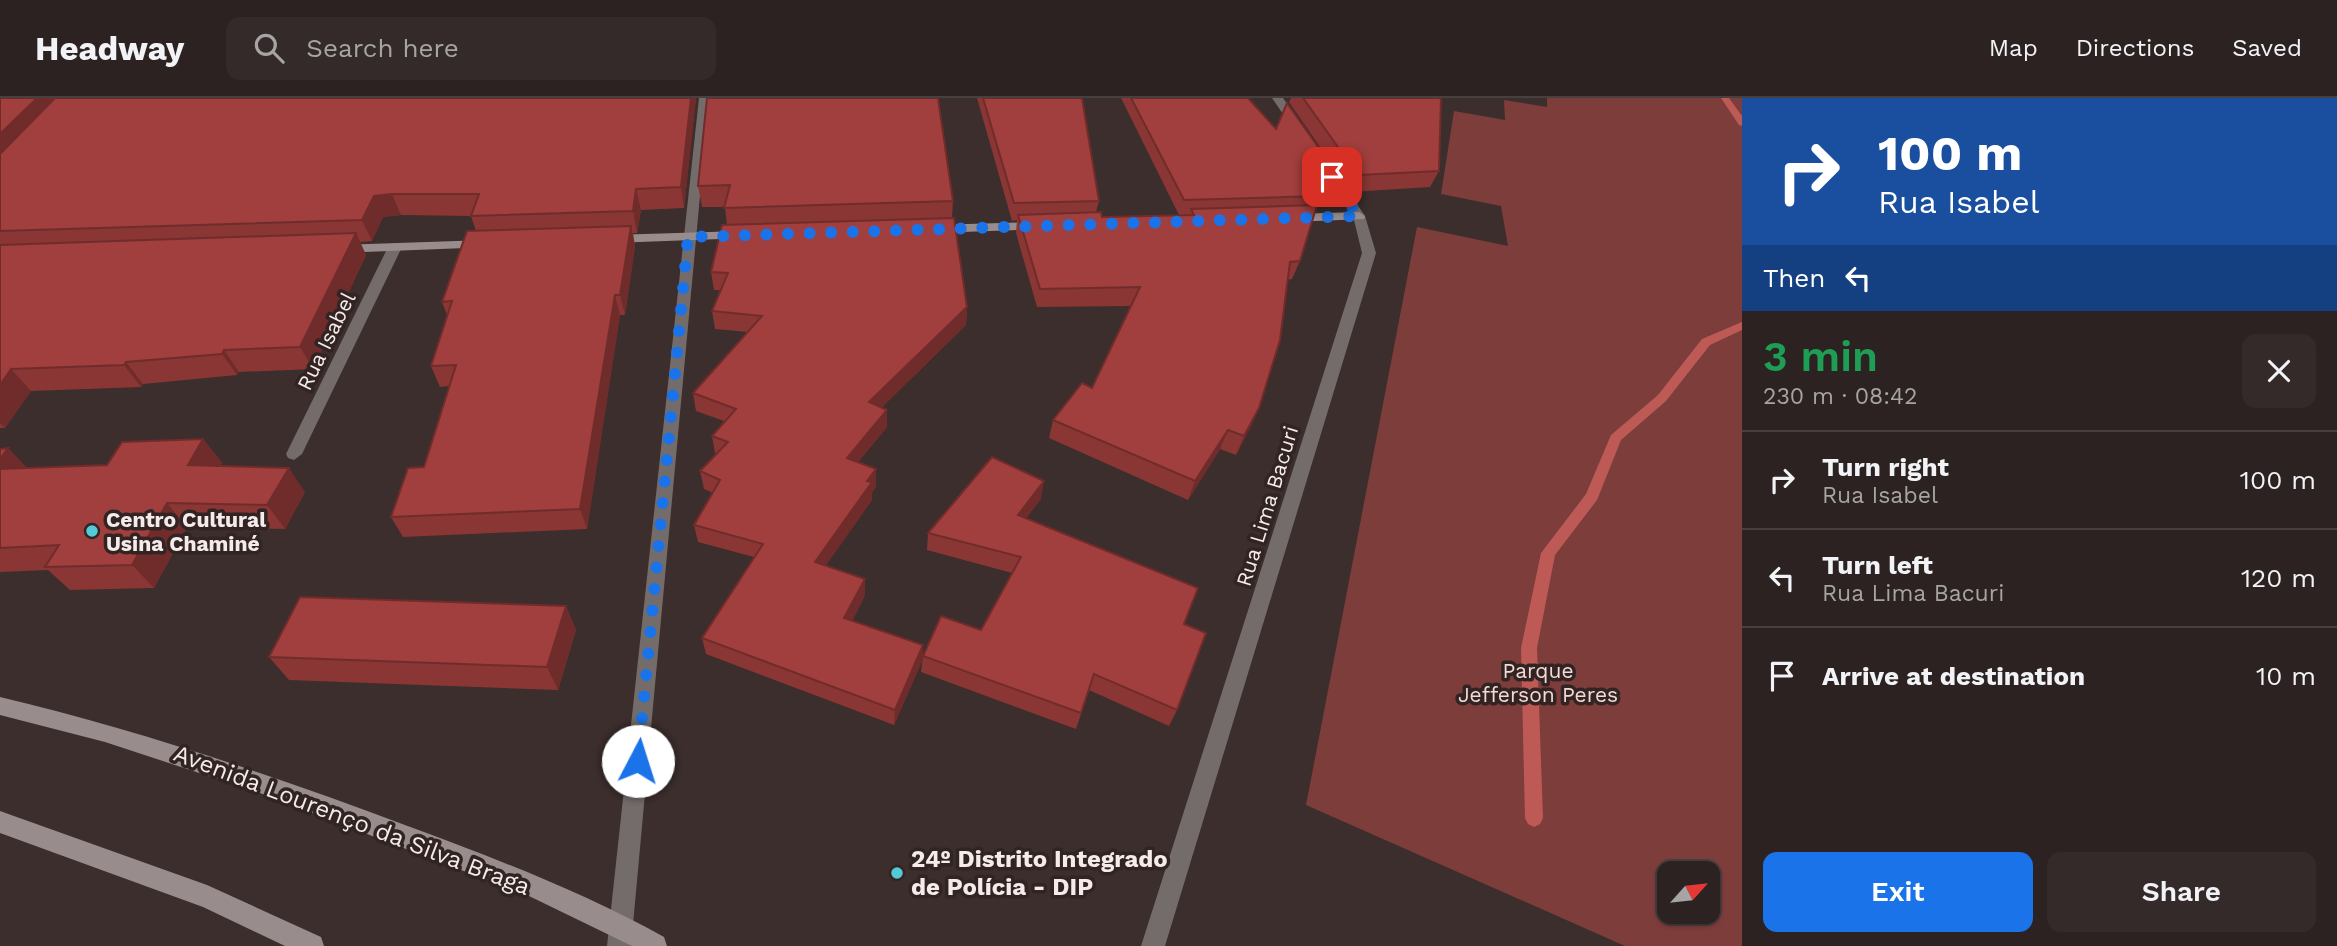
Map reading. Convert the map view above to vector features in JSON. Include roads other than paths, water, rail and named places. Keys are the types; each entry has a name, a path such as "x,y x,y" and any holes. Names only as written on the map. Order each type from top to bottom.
{"street":[{"path":"621,936 688,237 704,98"},
{"name":"Rua Lima Bacuri","path":"1153,946 1369,253 1359,216 1277,98"},
{"path":"1275,218 1359,216"},
{"path":"926,229 1051,225"},
{"path":"604,240 758,235"},
{"path":"327,249 506,243"},
{"name":"Rua Isabel","path":"294,454 395,247"},
{"name":"Avenida Lourenço da Silva Braga","path":"0,706 159,748 311,800 465,859 621,936 655,946"},
{"path":"0,822 207,897 312,946"}],"waterway":[{"path":"1725,98 1742,123"},
{"path":"1534,818 1529,648 1548,553 1592,496 1616,438 1662,398 1706,342 1742,326"}],"place":[{"name":"Centro Cultural Usina Chaminé","path":"92,531"},
{"name":"24º Distrito Integrado de Polícia - DIP","path":"897,873"}],"park label":[{"name":"Parque Jefferson Peres","path":"1538,682"}]}
